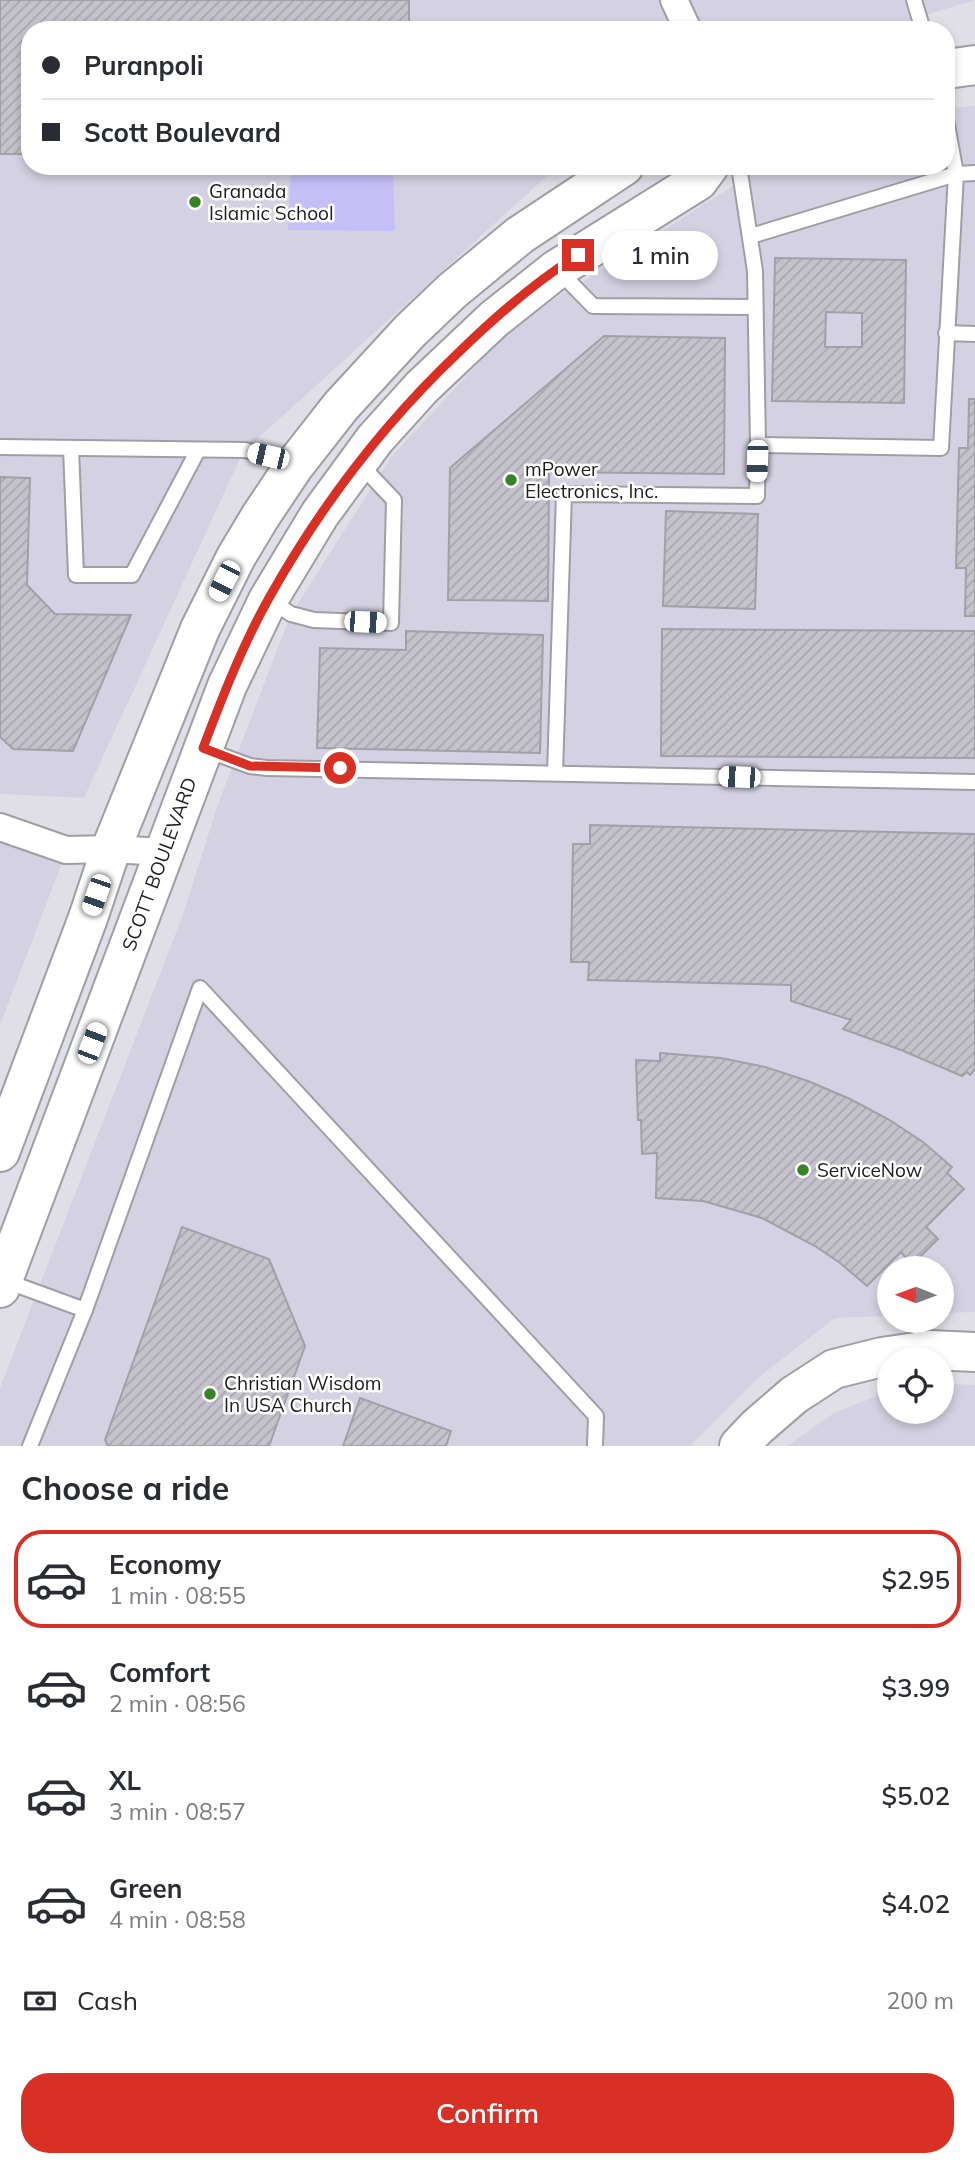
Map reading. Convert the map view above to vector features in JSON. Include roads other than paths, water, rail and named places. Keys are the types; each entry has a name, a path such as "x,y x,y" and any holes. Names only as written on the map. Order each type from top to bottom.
{"main road":[{"path":"955,68 975,65"},
{"path":"0,1152 111,849 200,629 236,557 294,466 341,406 410,331 452,291 520,235 610,175"},
{"name":"SCOTT BOULEVARD","path":"1,1284 227,685 268,600 320,514 375,439 422,387 494,319 557,269 698,181 702,175"},
{"path":"739,1446 794,1395 834,1369 883,1357 930,1350 975,1352"}],"street":[{"path":"674,0 684,21"},
{"path":"0,827 66,850 164,852"}],"lane":[{"path":"914,0 920,21"},
{"path":"758,445 941,449 955,168"},
{"path":"956,174 975,173"},
{"path":"555,773 564,494 757,496 755,271 741,175"},
{"path":"751,236 953,175"},
{"path":"557,269 593,306 755,307"},
{"path":"946,333 975,334"},
{"path":"0,447 245,450 294,466"},
{"path":"71,448 76,575 132,575 198,450"},
{"path":"268,600 291,614 314,621 391,623 394,500 358,462"},
{"path":"203,748 250,766 267,768 975,782"},
{"path":"30,1446 85,1310 200,988 596,1416 595,1446"},
{"path":"1,1284 85,1310"}],"place":[{"name":"Granada Islamic School","path":"195,202"},
{"name":"mPower Electronics, Inc.","path":"511,480"},
{"name":"ServiceNow","path":"803,1170"},
{"name":"Christian Wisdom In USA Church","path":"210,1394"}]}
